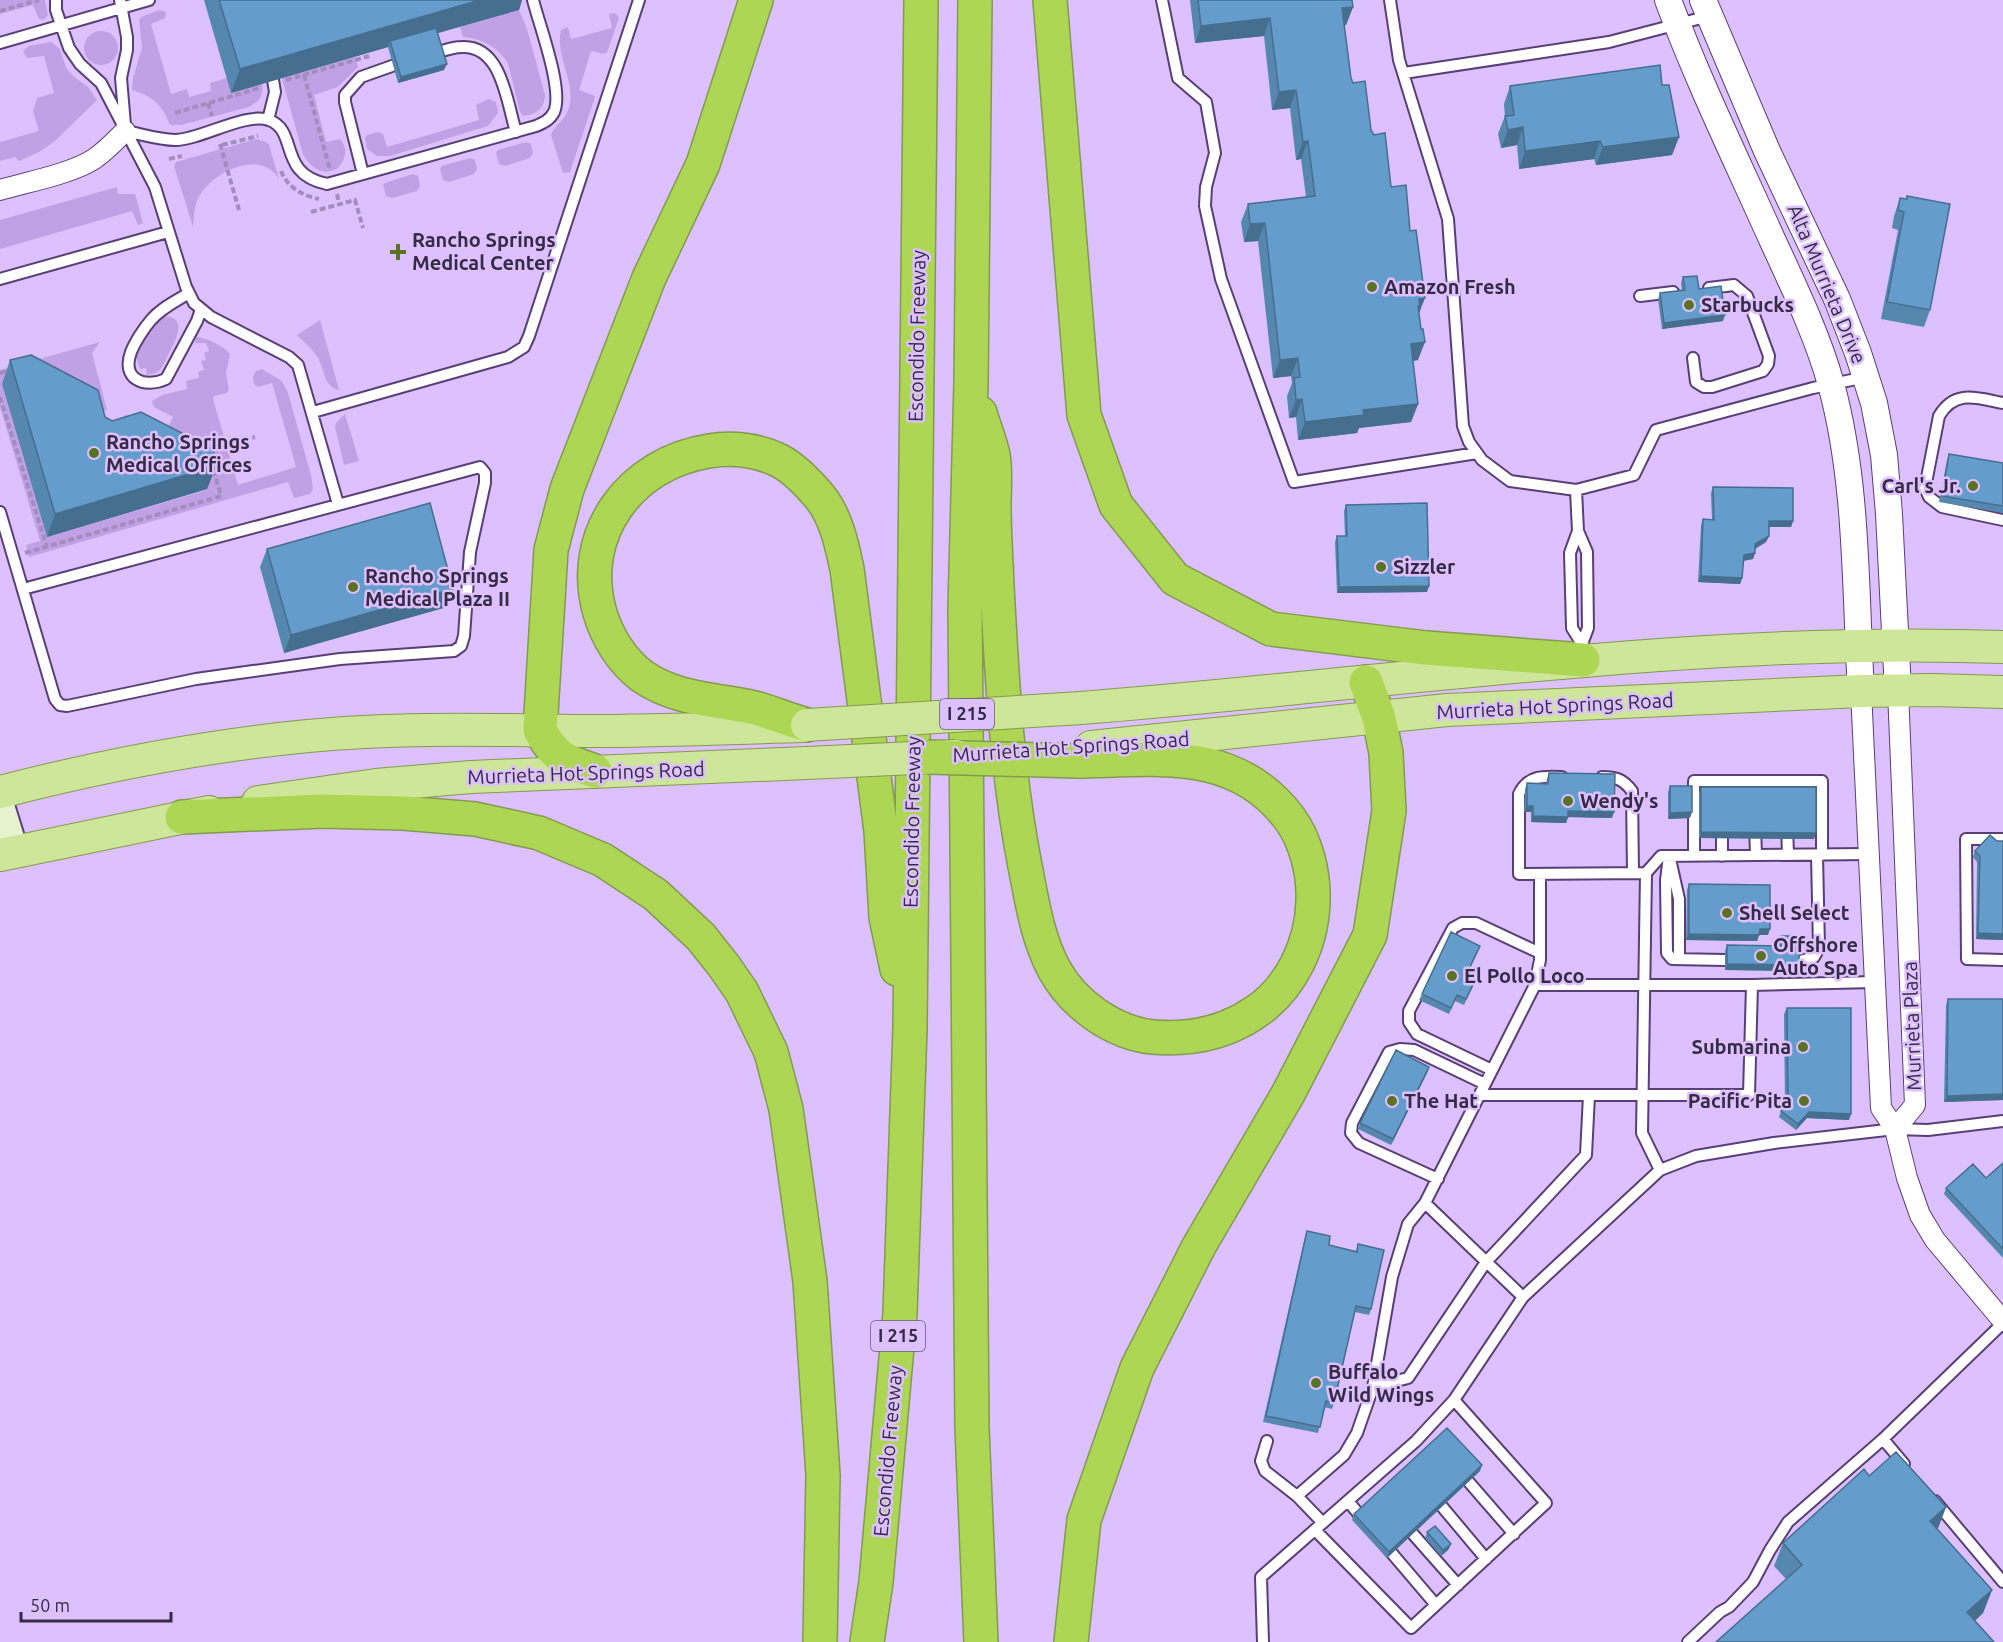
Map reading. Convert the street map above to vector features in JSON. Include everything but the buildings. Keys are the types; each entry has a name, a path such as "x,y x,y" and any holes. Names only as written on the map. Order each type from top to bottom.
{"highway":[{"path":"595,771 565,761 550,748 540,730 551,550 567,489 650,278 703,164 756,0"},
{"name":"Escondido Freeway","path":"867,1642 876,1582 900,1313 910,1028 921,0"},
{"name":"I 215","path":"975,0 966,620 972,1428 981,1642"},
{"path":"1050,0 1084,415 1116,506 1175,579 1271,629 1426,648 1582,652"},
{"path":"928,757 1077,755 1183,761 1214,765 1253,783 1271,795 1294,825 1308,858 1313,881 1313,918 1307,941 1287,982 1264,1007 1244,1020 1214,1033 1181,1038 1126,1032 1084,1006 1066,987 1054,969 1039,932 1021,842 1005,720 994,526 993,458 971,383"},
{"path":"807,725 756,708 675,693 642,676 625,660 610,639 595,597 596,554 604,528 626,494 644,477 663,465 695,453 719,449 760,454 780,461 797,474 821,498 830,513 841,540 847,569 881,831 886,917 910,1028"},
{"path":"1071,1642 1084,1520 1137,1368 1199,1246 1288,1094 1370,935 1389,811 1386,753 1379,718 1366,682"},
{"path":"182,817 323,811 403,813 475,819 539,833 603,860 656,895 701,938 724,966 742,992 771,1052 786,1109 791,1143 810,1281 823,1475 820,1642"}],"main road":[{"name":"Murrieta Hot Springs Road","path":"0,792 56,777 146,759 309,735 417,729 676,730 807,725 1081,708 1366,682 1582,652 1897,645 2003,647"},
{"name":"Murrieta Hot Springs Road","path":"1077,755 1457,710 1861,690 2003,692"},
{"name":"Murrieta Hot Springs Road","path":"7,853 273,800 376,785 471,777 595,771 678,770 928,757"},
{"path":"0,806 7,853"}],"street":[{"name":"Alta Murrieta Drive","path":"1668,0 1715,113 1790,277 1830,384 1839,418 1849,477 1861,690"},
{"name":"Alta Murrieta Drive","path":"1706,8 1767,151 1837,299 1866,377 1884,455 1898,690"},
{"path":"0,190 74,169 91,161 106,151 125,131"},
{"name":"Murrieta Plaza","path":"1861,690 1881,1108 1895,1129 1915,1105 1898,690"},
{"path":"1895,1129 1907,1178 1920,1215 1935,1240 2003,1322"}],"lane":[{"path":"56,0 56,10 69,48 80,64 101,83 154,187 194,303 211,317 290,357 298,365 338,504"},
{"path":"0,43 121,4 149,0"},
{"path":"125,131 176,140 256,119 268,120 277,125 284,134 295,165 303,175 327,184 516,132 547,121 554,111 557,97 533,0"},
{"path":"313,412 508,357 524,347 639,0"},
{"path":"1162,0 1178,78 1206,102 1215,153 1206,187 1205,206 1221,279 1294,482 1477,453"},
{"path":"1390,0 1399,60 1448,219 1463,426 1469,442 1482,460 1510,482 1576,490 1634,475 1656,430 1830,384 1866,377"},
{"path":"121,4 127,38 121,78 125,131"},
{"path":"1404,74 1609,42 1677,24 1706,8"},
{"path":"363,174 345,95 361,77 405,61 463,46 489,56 496,66 516,132"},
{"path":"268,120 275,92 273,82"},
{"path":"0,279 168,232"},
{"path":"1693,358 1696,382 1704,387 1712,387 1763,371 1768,364 1769,356 1748,296 1741,289 1734,285 1696,290"},
{"path":"1640,296 1682,291"},
{"path":"189,293 158,312 149,321 131,352 129,364 134,377 140,383 149,384 166,379 201,309"},
{"path":"2003,403 1965,397 1953,400 1945,406 1939,416 1925,488 1929,497 1942,507 2003,519"},
{"path":"0,512 54,699 60,705 67,706 196,679 340,659 454,651 460,646 464,636 470,552 485,483 485,472 480,466 23,589"},
{"path":"1576,490 1578,531 1587,552 1588,628 1582,652"},
{"path":"1578,531 1570,553 1572,628 1582,652"},
{"path":"1569,777 1545,776 1532,779 1524,784 1519,794 1520,874 1646,873"},
{"path":"1592,777 1616,777 1625,782 1632,791 1633,873"},
{"path":"1694,856 1694,781 1721,786 1786,786 1822,781 1819,948 1814,957 1797,962"},
{"path":"1721,813 1722,856"},
{"path":"1755,813 1756,855"},
{"path":"1786,813 1788,855"},
{"path":"2003,839 1966,839 1967,959 2003,960"},
{"path":"1660,1170 1642,1133 1646,873 1661,856 1869,854"},
{"path":"1669,856 1679,898 1679,959 1725,960"},
{"path":"1297,1496 1344,1455 1357,1433 1373,1388 1392,1277 1408,1224 1425,1203 1438,1179 1535,985 1540,953 1540,874"},
{"path":"1492,1070 1418,1034 1408,1022 1409,1011 1453,928 1462,923 1476,923 1540,953"},
{"path":"1535,985 1752,985 1875,982"},
{"path":"1480,1095 1749,1095 1752,985"},
{"path":"1438,1179 1359,1143 1351,1133 1352,1123 1389,1052 1401,1049 1414,1050 1485,1084"},
{"path":"1373,1388 1408,1378 1486,1262 1586,1155 1589,1095"},
{"path":"1263,1642 1261,1577 1348,1501 1372,1487 1428,1436 1523,1297 1660,1170 1696,1156 1774,1143 1895,1129 1928,1130 2003,1121"},
{"path":"1425,1203 1523,1297"},
{"path":"1688,1642 1720,1612 1729,1607 1753,1582 1788,1522 1883,1439 2003,1322"},
{"path":"1267,1441 1262,1461 1264,1471 1297,1496 1319,1526 1411,1628 1546,1503 1454,1400"},
{"path":"1883,1439 1913,1475"},
{"path":"1454,1466 1514,1534"},
{"path":"1428,1490 1486,1559"},
{"path":"1928,1492 2003,1582"},
{"path":"1348,1501 1436,1605"},
{"path":"1398,1517 1458,1585"}],"path":[{"path":"0,11 39,0"},
{"path":"175,113 286,78 378,54"},
{"path":"304,75 339,204"},
{"path":"208,103 239,210"},
{"path":"210,148 255,136 265,137"},
{"path":"169,159 189,154"},
{"path":"280,169 288,183 306,196 327,200 338,198"},
{"path":"311,212 355,200 363,228"},
{"path":"0,373 20,367"},
{"path":"0,397 47,547"},
{"path":"13,556 221,496 209,450 255,436"}],"shaded area":[{"path":"0,0 45,0 48,15 44,20 39,19 33,5 0,14"},
{"path":"159,10 166,12 165,18 151,24 171,94 187,89 189,97 211,91 210,83 227,78 262,83 262,94 258,100 249,107 181,125 170,125 156,102 132,90 133,78 142,48 139,20"},
{"path":"519,10 527,29 545,95 539,110 523,116 508,63 488,44 463,37 460,27"},
{"path":"615,13 619,18 607,52 604,54 591,51 579,90 595,97 570,172 563,173 551,135 566,114 571,95 560,49 561,30 568,27 571,39 612,28 609,14"},
{"path":"101,31 113,36 118,48 113,60 101,65 89,60 84,48 89,36"},
{"path":"51,42 60,49 66,68 88,87 97,100 55,141 39,152 19,161 15,157 0,161 0,142 39,131 33,111 37,98 54,93 44,56 27,58 23,51 29,46"},
{"path":"355,57 358,67 338,87 314,95 326,142 340,139 345,149 345,157 339,167 328,172 318,170 303,155 282,78"},
{"path":"488,99 496,102 498,113 488,126 390,156 377,156 367,149 365,138 367,135 379,132 383,134 387,147 479,120 476,105"},
{"path":"256,139 269,145 279,179 271,170 261,165 238,167 226,171 207,186 200,195 195,206 193,227 174,166 176,162"},
{"path":"526,142 531,144 533,153 530,158 505,166 499,164 496,153 498,150"},
{"path":"470,158 475,160 477,169 474,174 449,182 443,180 440,169 442,166"},
{"path":"413,174 418,176 420,186 417,191 392,198 386,196 383,185 385,183"},
{"path":"117,187 118,194 135,194 143,223 138,225 132,211 0,249 0,220"},
{"path":"160,316 175,319 178,323 177,334 161,369 147,375 146,368 140,369 136,357 150,329"},
{"path":"320,320 339,390 330,385 317,356 297,335"},
{"path":"196,337 215,343 230,354 226,373 229,390 227,393 214,396 213,399 238,485 296,467 272,383 258,387 254,384 253,377 256,371 262,369 282,381 288,393 311,475 313,489 310,494 294,498 288,482 29,557 26,545 40,541 0,407 0,370 100,342 92,353 107,410 90,414 47,537 207,490 132,436 124,414 164,435 173,417 154,407 152,401 162,395 187,389 186,381 199,378 198,372 204,370 201,361 206,360 204,353 209,351 206,343 195,343"},
{"path":"345,414 359,461 344,465 335,427"}],"place":[{"name":"Rancho Springs Medical Center","path":"398,252"},
{"name":"Amazon Fresh","path":"1372,287"},
{"name":"Starbucks","path":"1689,305"},
{"name":"Rancho Springs Medical Offices","path":"94,453"},
{"name":"Carl's Jr.","path":"1973,486"},
{"name":"Sizzler","path":"1381,567"},
{"name":"Rancho Springs Medical Plaza II","path":"353,587"},
{"name":"Wendy's","path":"1568,801"},
{"name":"Shell Select","path":"1727,913"},
{"name":"Offshore Auto Spa","path":"1761,956"},
{"name":"El Pollo Loco","path":"1452,976"},
{"name":"Submarina","path":"1803,1047"},
{"name":"The Hat","path":"1392,1101"},
{"name":"Pacific Pita","path":"1804,1101"},
{"name":"Buffalo Wild Wings","path":"1316,1383"}]}
